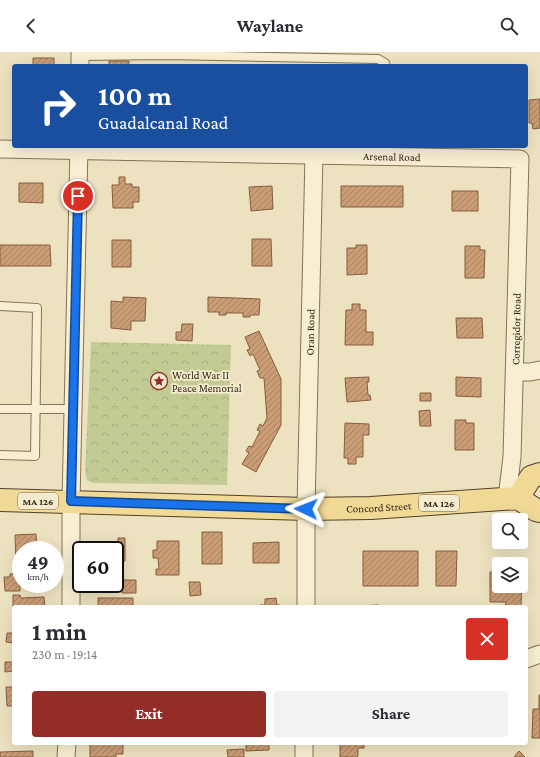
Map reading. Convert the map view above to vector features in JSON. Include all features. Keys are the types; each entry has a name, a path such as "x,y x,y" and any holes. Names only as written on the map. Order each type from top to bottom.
{"main road":[{"path":"540,474 531,477 513,498 540,511"},
{"name":"Concord Street","path":"0,500 306,509 371,508 513,498"}],"street":[{"name":"Arsenal Road","path":"0,149 79,148 314,155 387,151 520,159"},
{"path":"71,605 71,501 79,148"},
{"name":"Oran Road","path":"306,605 306,509 314,155"},
{"name":"Corregidor Road","path":"513,498 512,457 520,159"},
{"path":"515,372 540,370"},
{"path":"528,658 540,654"},
{"path":"66,757 67,745"},
{"path":"304,745 304,757"}],"lane":[{"path":"80,58 168,55 378,59 386,64"},
{"path":"0,306 37,308 35,456 0,455"},
{"path":"0,409 73,409"}],"green space":[{"path":"91,342 231,345 227,485 93,483 87,480 85,472"}],"building":[{"path":"33,58 54,58 54,64 33,64"},
{"path":"109,61 129,61 129,64 109,64"},
{"path":"540,99 540,128 533,129 532,123 529,123 529,100"},
{"path":"119,177 125,177 125,184 132,184 132,187 139,187 139,202 133,202 133,208 113,208 112,185 119,185"},
{"path":"19,183 43,183 43,203 19,202"},
{"path":"272,186 273,209 251,211 249,187"},
{"path":"341,186 403,186 403,207 341,207"},
{"path":"452,191 478,191 478,211 452,211"},
{"path":"252,239 271,239 272,266 252,266"},
{"path":"112,240 131,240 131,267 112,267"},
{"path":"0,245 50,245 51,266 0,266"},
{"path":"356,245 367,245 367,274 347,275 347,248 356,248"},
{"path":"465,246 480,246 480,250 485,250 484,278 465,278"},
{"path":"123,297 146,298 145,321 131,321 131,330 111,328 111,301 123,302"},
{"path":"208,297 260,299 259,315 243,317 243,313 226,313 226,315 219,315 219,312 208,312"},
{"path":"352,304 360,304 360,310 366,310 366,332 373,332 373,345 345,345 346,310 352,310"},
{"path":"456,318 482,318 483,338 457,338"},
{"path":"182,324 193,324 192,341 176,340 176,332 181,332"},
{"path":"259,331 281,379 281,425 256,472 242,464 249,453 246,451 249,446 252,447 260,431 257,430 260,424 263,426 267,418 264,378 260,378 257,371 260,370 253,354 250,356 247,350 250,349 245,337"},
{"path":"369,377 369,382 367,382 368,395 370,395 371,400 347,402 345,378"},
{"path":"456,377 481,378 481,397 456,396"},
{"path":"420,393 431,393 431,401 420,401"},
{"path":"430,410 431,426 420,426 419,411"},
{"path":"455,420 466,420 466,423 474,423 474,450 455,450"},
{"path":"345,423 369,424 369,435 363,435 363,457 356,457 356,464 348,464 348,458 344,458"},
{"path":"202,532 222,532 222,564 202,564"},
{"path":"36,534 36,541 15,541 15,535"},
{"path":"118,538 125,538 125,561 124,541 118,541"},
{"path":"157,541 179,541 179,575 156,575 156,569 159,569 158,558 153,558 153,550 157,550"},
{"path":"279,542 279,563 253,563 253,543"},
{"path":"363,551 418,551 418,586 363,586"},
{"path":"436,551 457,551 456,586 436,586"},
{"path":"490,572 492,572 492,593 521,593 521,605 505,605 506,602 490,602"},
{"path":"10,574 12,574 12,591 5,591 4,577 10,577"},
{"path":"124,580 136,580 136,593 124,593"},
{"path":"189,582 200,582 201,595 190,596"},
{"path":"13,595 20,595 21,598 44,597 45,605 13,605"},
{"path":"98,598 133,598 133,605 98,605"},
{"path":"276,598 277,605 265,605 265,599"},
{"path":"7,633 12,633 12,643 6,642"},
{"path":"5,662 12,662 12,671 5,672"},
{"path":"6,687 12,687 12,706 7,706"},
{"path":"539,695 540,738 532,738 533,709 539,709"},
{"path":"90,745 123,745 123,754 116,754 116,757 90,757"},
{"path":"246,745 269,745 269,750 246,751"},
{"path":"340,745 364,745 364,748 358,748 358,756 356,757 340,757"},
{"path":"244,749 244,757 228,757 227,750"},
{"path":"33,751 33,757 0,757 0,752"},
{"path":"519,751 525,757 514,757"}],"place":[{"name":"World War II Peace Memorial","path":"159,381"}],"route":[{"path":"78,196 71,501 306,509"}]}
